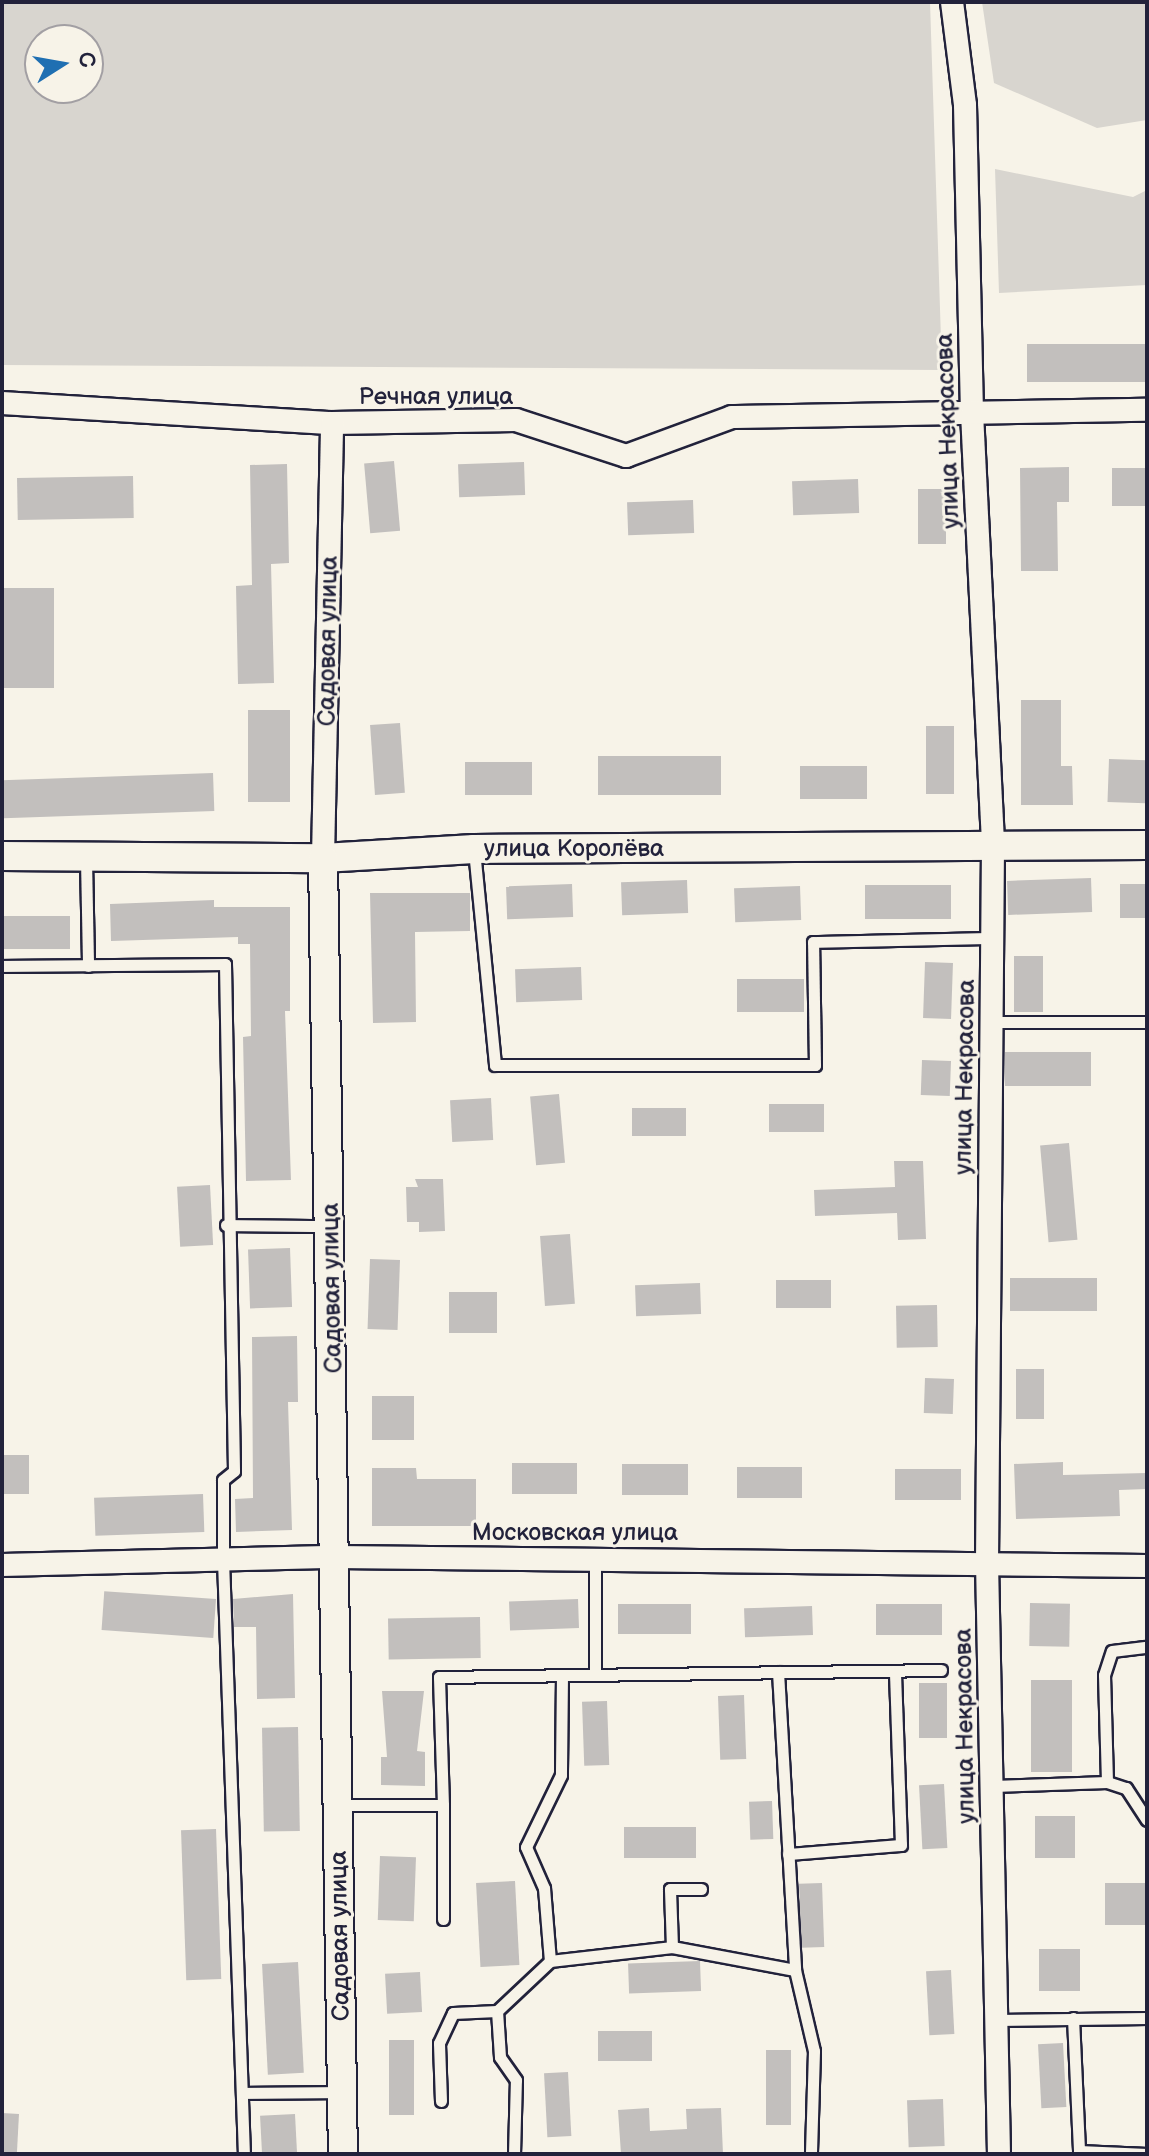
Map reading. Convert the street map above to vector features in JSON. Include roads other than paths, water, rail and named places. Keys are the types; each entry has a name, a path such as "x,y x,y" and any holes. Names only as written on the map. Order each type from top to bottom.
{"street":[{"name":"улица Некрасова","path":"952,2 965,105 972,413 993,846 987,1562 999,2154"},
{"name":"Речная улица","path":"2,403 332,423 516,420 626,456 732,417 1147,410"},
{"name":"Садовая улица","path":"332,423 323,858 343,2154"},
{"name":"улица Королёва","path":"2,856 323,858 474,849 1147,845"},
{"name":"Московская улица","path":"2,1565 336,1557 1147,1566"}],"lane":[{"path":"474,849 495,1065 815,1065 813,942 993,938"},
{"path":"86,856 88,966"},
{"path":"2,966 225,964 226,1225 234,1471 223,1480 223,1560 244,2154"},
{"path":"992,1022 1147,1022"},
{"path":"226,1225 331,1226"},
{"path":"595,1559 595,1675"},
{"path":"1107,1782 1104,1675 1112,1651 1147,1647"},
{"path":"443,1919 439,1677 941,1670"},
{"path":"788,1854 901,1845 895,1671"},
{"path":"778,1672 795,1970 814,2051 811,2154"},
{"path":"550,1961 544,1888 526,1847 561,1775 562,1675"},
{"path":"993,1786 1107,1782 1126,1788 1147,1820"},
{"path":"338,1805 443,1805"},
{"path":"672,1947 670,1889 701,1889"},
{"path":"441,2101 439,2043 453,2013 497,2011 550,1961 672,1947 795,1970"},
{"path":"497,2011 500,2057 516,2080 514,2154"},
{"path":"1073,2018 1079,2151 1147,2154"},
{"path":"997,2020 1147,2018"},
{"path":"242,2093 342,2092"}]}
